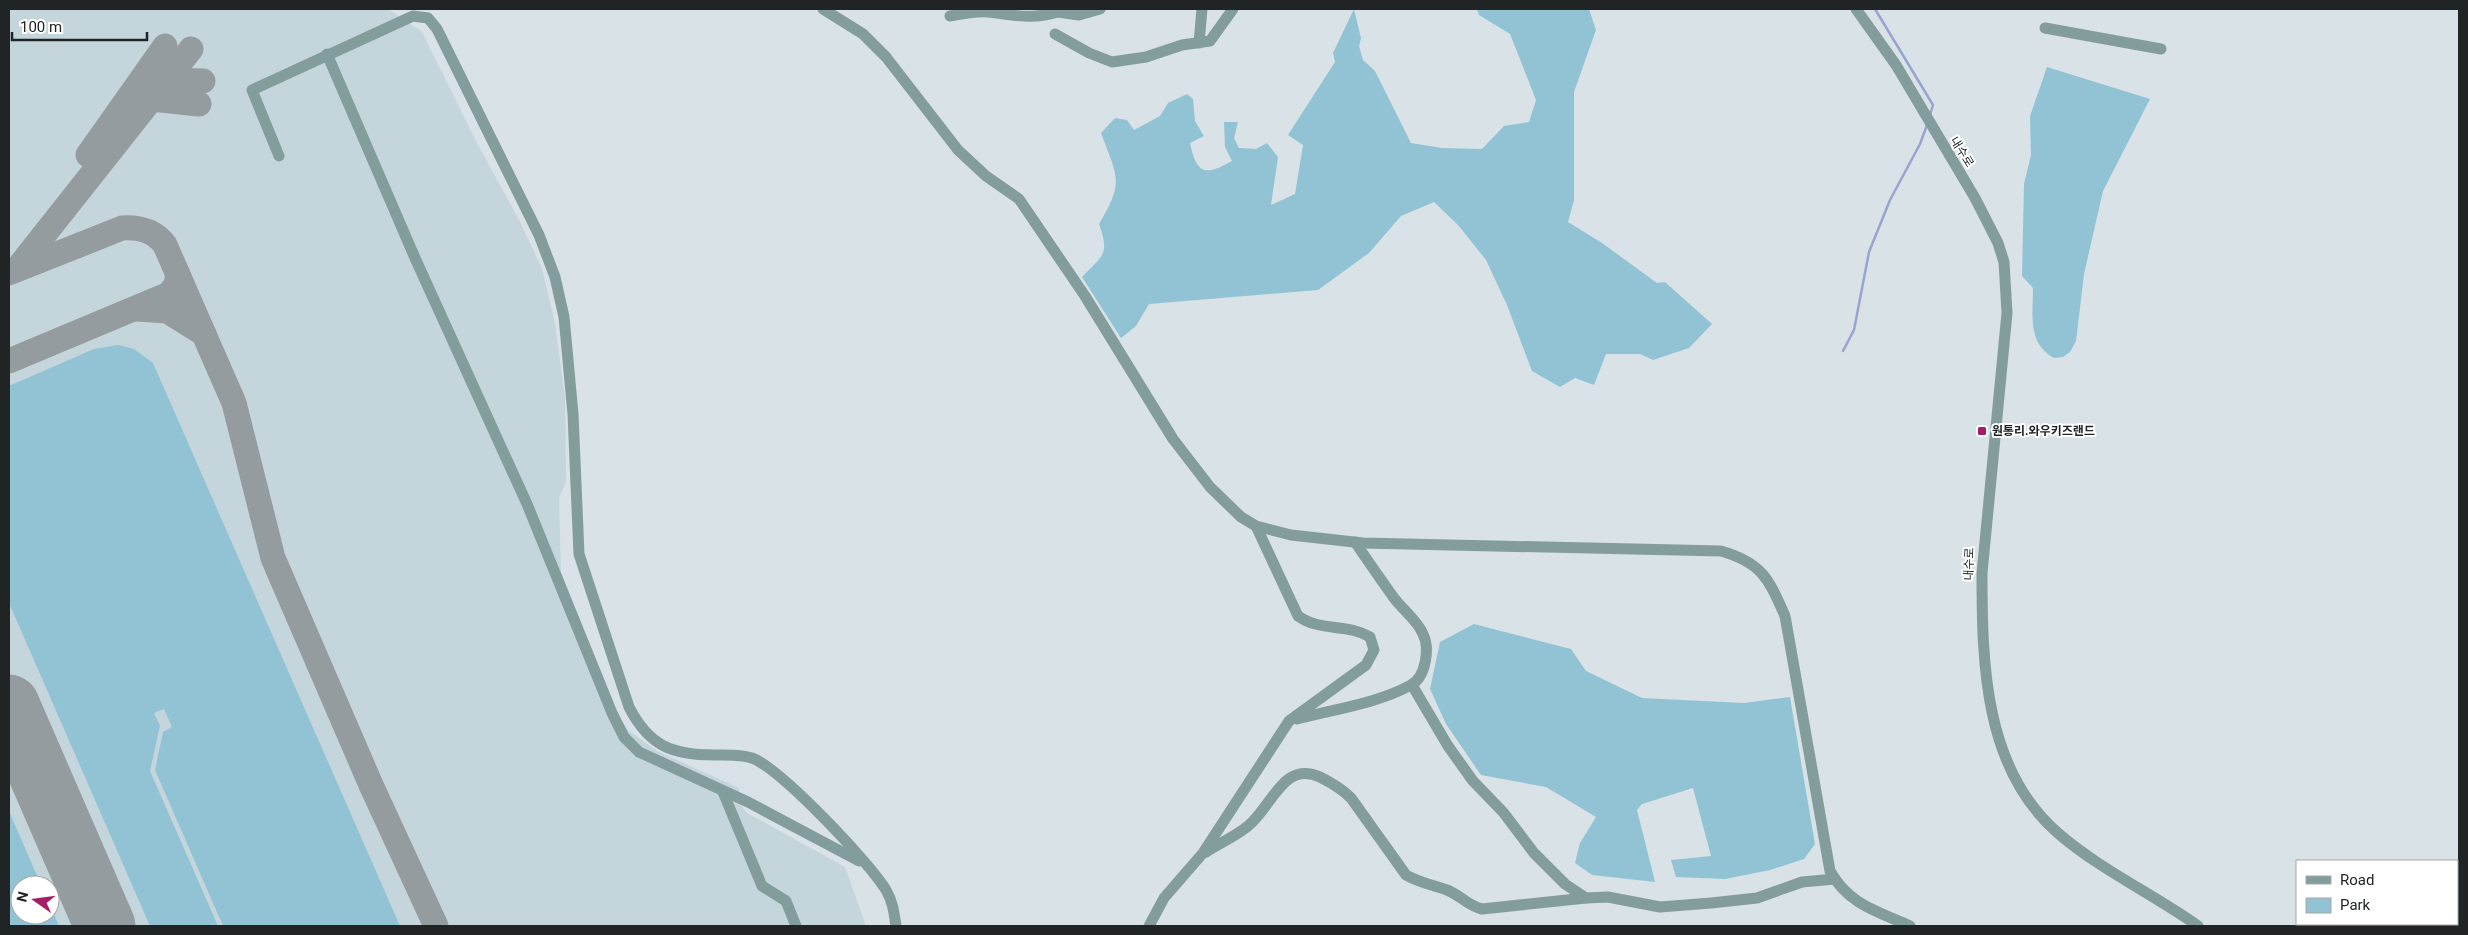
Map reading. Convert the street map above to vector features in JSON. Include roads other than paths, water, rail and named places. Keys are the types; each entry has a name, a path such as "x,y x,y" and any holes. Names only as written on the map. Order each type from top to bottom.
{"street":[{"path":"823,9 863,34 886,57 958,150 986,176 1019,199 1085,296 1173,439 1210,487 1241,517 1256,526 1290,535 1355,542 1469,544 1558,549 1705,550 1733,555 1753,565 1769,580 1785,616 1830,871 1838,886 1856,902 1910,926"},
{"path":"950,16 988,12 1024,18 1040,17 1058,10 1079,15 1100,9"},
{"path":"1199,43 1202,9"},
{"path":"1055,34 1089,53 1112,62 1146,57 1182,45 1210,40 1215,36 1233,9"},
{"name":"내수로","path":"1856,9 1896,65 1988,221 1998,243 2007,281 2007,313 1982,573 1982,610 1988,692 2000,744 2013,775 2047,822 2092,858 2198,926"},
{"path":"279,156 252,90 412,16 428,18 437,29 539,235 555,277 564,317 573,414 579,554 629,708 639,727 655,742 674,751 690,755 738,755 752,758 765,764 830,825 865,864 886,892 893,906 896,926"},
{"path":"2045,28 2161,49"},
{"path":"327,54 419,266 527,504 612,713 624,737 639,752 748,802 865,864"},
{"path":"1149,926 1164,898 1203,854 1290,721 1366,665 1374,650 1370,637 1360,631 1308,624 1298,616 1256,526"},
{"path":"1290,721 1362,704 1412,685 1418,678 1425,661 1426,641 1422,631 1395,599 1355,542"},
{"path":"1412,685 1448,746 1474,781 1503,812 1534,852 1565,884 1586,898"},
{"path":"1203,854 1249,825 1282,784 1294,774 1304,772 1330,781 1346,792 1369,821 1392,858 1406,875 1419,883 1449,890 1472,907 1482,909 1608,897 1660,906 1711,903 1756,898 1802,882 1835,879"},
{"path":"723,792 762,886 786,901 796,926"}],"waterway":[{"path":"1875,9 1933,105 1930,115"},
{"path":"1843,351 1854,330 1869,252 1890,200 1920,144 1927,125"}],"place":[{"name":"원통리.와우키즈랜드","path":"1982,431"}]}
